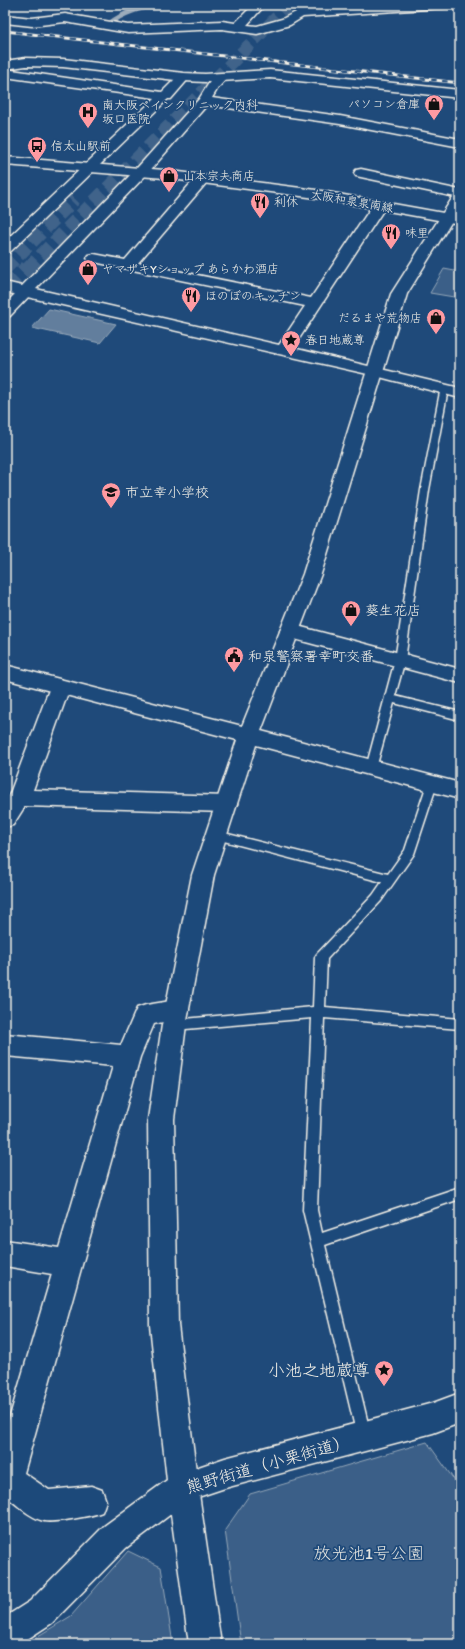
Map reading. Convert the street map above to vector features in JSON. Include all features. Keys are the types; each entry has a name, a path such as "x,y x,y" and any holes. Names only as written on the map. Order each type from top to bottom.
{"street":[{"path":"238,27 259,5"},
{"path":"5,19 32,22 65,18 128,29 222,25 257,30 286,22 302,10 443,5"},
{"path":"65,18 74,9"},
{"path":"5,66 26,62 63,63 184,77 221,78 278,74 460,94"},
{"path":"5,73 166,96"},
{"path":"5,249 166,96 184,77"},
{"path":"5,313 142,171 204,101 213,86 221,78"},
{"path":"204,101 340,120 460,143"},
{"name":"大阪和泉泉南線","path":"5,161 142,171 316,194 454,219"},
{"path":"361,173 460,194"},
{"path":"128,265 202,179"},
{"path":"205,1644 183,1487 164,1325 161,1119 176,1017 203,875 248,736 312,574 399,294 454,219 460,197"},
{"path":"283,351 379,206"},
{"path":"94,258 315,303"},
{"path":"5,287 374,371 460,393"},
{"path":"290,631 460,676"},
{"path":"5,672 460,791"},
{"path":"5,820 19,798 60,687"},
{"path":"19,798 226,804"},
{"path":"91,1500 45,1506 6,1478 128,1056 146,1015 176,1017"},
{"path":"5,1045 128,1056"},
{"path":"5,1253 68,1263"},
{"name":"熊野街道（小栗街道）","path":"5,1633 12,1631 40,1612 115,1537 183,1487 225,1473 433,1418 460,1408"}],"lane":[{"path":"371,768 400,660 424,490 444,389"},
{"path":"390,698 460,716"},
{"path":"364,1436 310,1210 321,957 377,898 410,851 432,784"},
{"path":"216,835 390,879"},
{"path":"176,1017 319,1012 460,1024"},
{"path":"317,1241 460,1193"}],"green space":[{"path":"444,269 460,272 460,298 430,293"},
{"name":"放光池1号公園","path":"427,1442 460,1488 460,1644 241,1644 225,1530 250,1494"},
{"path":"128,1551 161,1567 173,1644 25,1644 71,1616"}],"shaded area":[{"path":"49,309 116,324 100,343 32,328"}],"waterway":[{"path":"109,24 120,16 132,11 158,5"}],"tunnel":[{"path":"27,269 289,5"},
{"path":"5,269 75,199"},
{"path":"5,291 27,269"}],"railway":[{"path":"5,31 460,83"}],"place":[{"name":"パソコン倉庫","path":"434,121"},
{"name":"南大阪ペインクリニック内科 坂口医院","path":"88,129"},
{"name":"信太山駅前","path":"37,163"},
{"name":"山本宗夫商店","path":"169,193"},
{"name":"利休","path":"260,219"},
{"name":"味里","path":"391,250"},
{"name":"ヤマザキYショップ あらかわ酒店","path":"88,286"},
{"name":"ほのぼのキッチン","path":"191,313"},
{"name":"だるまや荒物店","path":"436,335"},
{"name":"春日地蔵尊","path":"291,357"},
{"name":"市立幸小学校","path":"111,509"},
{"name":"葵生花店","path":"351,627"},
{"name":"和泉警察署幸町交番","path":"234,673"},
{"name":"小池之地蔵尊","path":"384,1387"}]}
